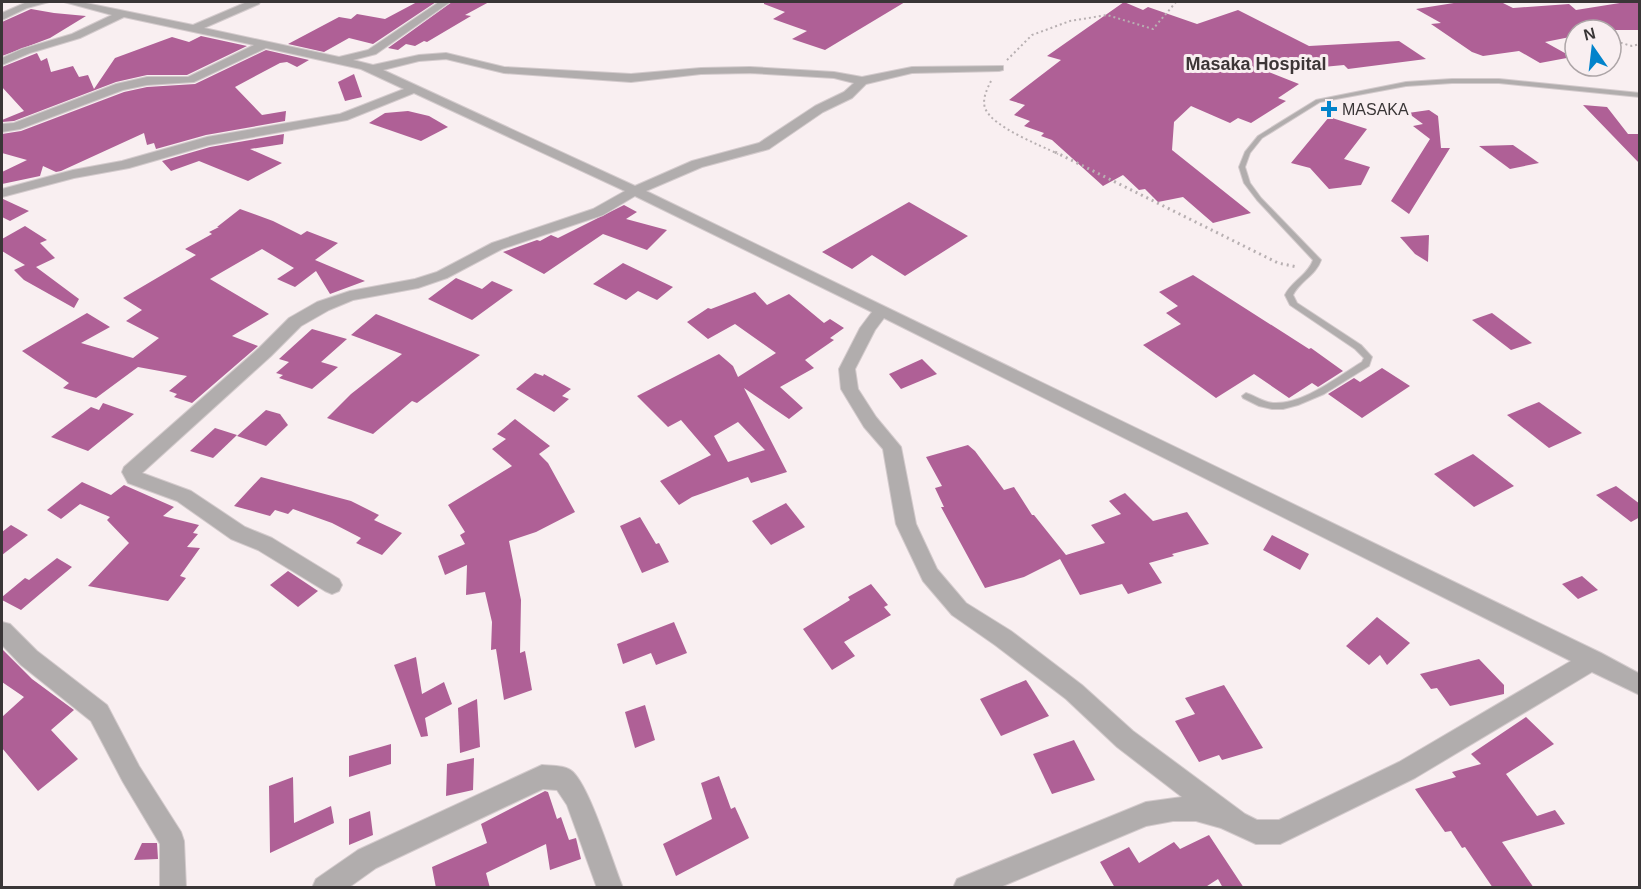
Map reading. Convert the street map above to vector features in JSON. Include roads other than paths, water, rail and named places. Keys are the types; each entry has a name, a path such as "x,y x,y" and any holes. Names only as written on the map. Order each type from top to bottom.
{"street":[{"path":"2,17 24,5 44,2"},
{"path":"69,2 341,59 370,62 446,56 504,70 631,78 701,71 750,70 834,75 861,81 912,70 999,68"},
{"path":"197,27 255,2"},
{"path":"370,62 445,2"},
{"path":"2,62 26,51 76,36 124,13"},
{"path":"2,128 16,126 120,87 147,81 190,80 267,44"},
{"path":"370,62 414,89 635,190 882,310 1640,685"},
{"path":"332,585 265,544 238,532 184,496 135,478 131,472 265,352 295,322 323,306 350,296 418,283 442,275 497,246 598,212 635,190 697,164 764,146 819,109 848,95 861,81"},
{"path":"2,193 73,174 124,165 182,147 239,134 343,117 414,89"},
{"path":"882,310 868,328 847,369 850,389 870,422 892,447 906,524 930,575 959,609 1003,638 1074,692 1125,739 1242,827"},
{"path":"2,631 29,658 99,713 131,774 172,841 172,888"},
{"path":"966,888 1146,814 1173,809 1196,809 1224,817 1256,832 1280,832 1407,770 1593,660"},
{"path":"325,888 367,859 542,777 564,779 576,798 610,888"}],"lane":[{"path":"1246,396 1269,406 1284,407 1297,403 1366,364 1368,357 1358,347 1294,304 1289,296 1292,287 1316,267 1317,260 1259,199 1247,183 1242,167 1247,153 1260,137 1318,101 1406,84 1499,81 1640,95"}],"place":[{"name":"MASAKA","path":"1329,109"}],"district":[{"name":"Masaka Hospital","path":"1256,64"}]}
